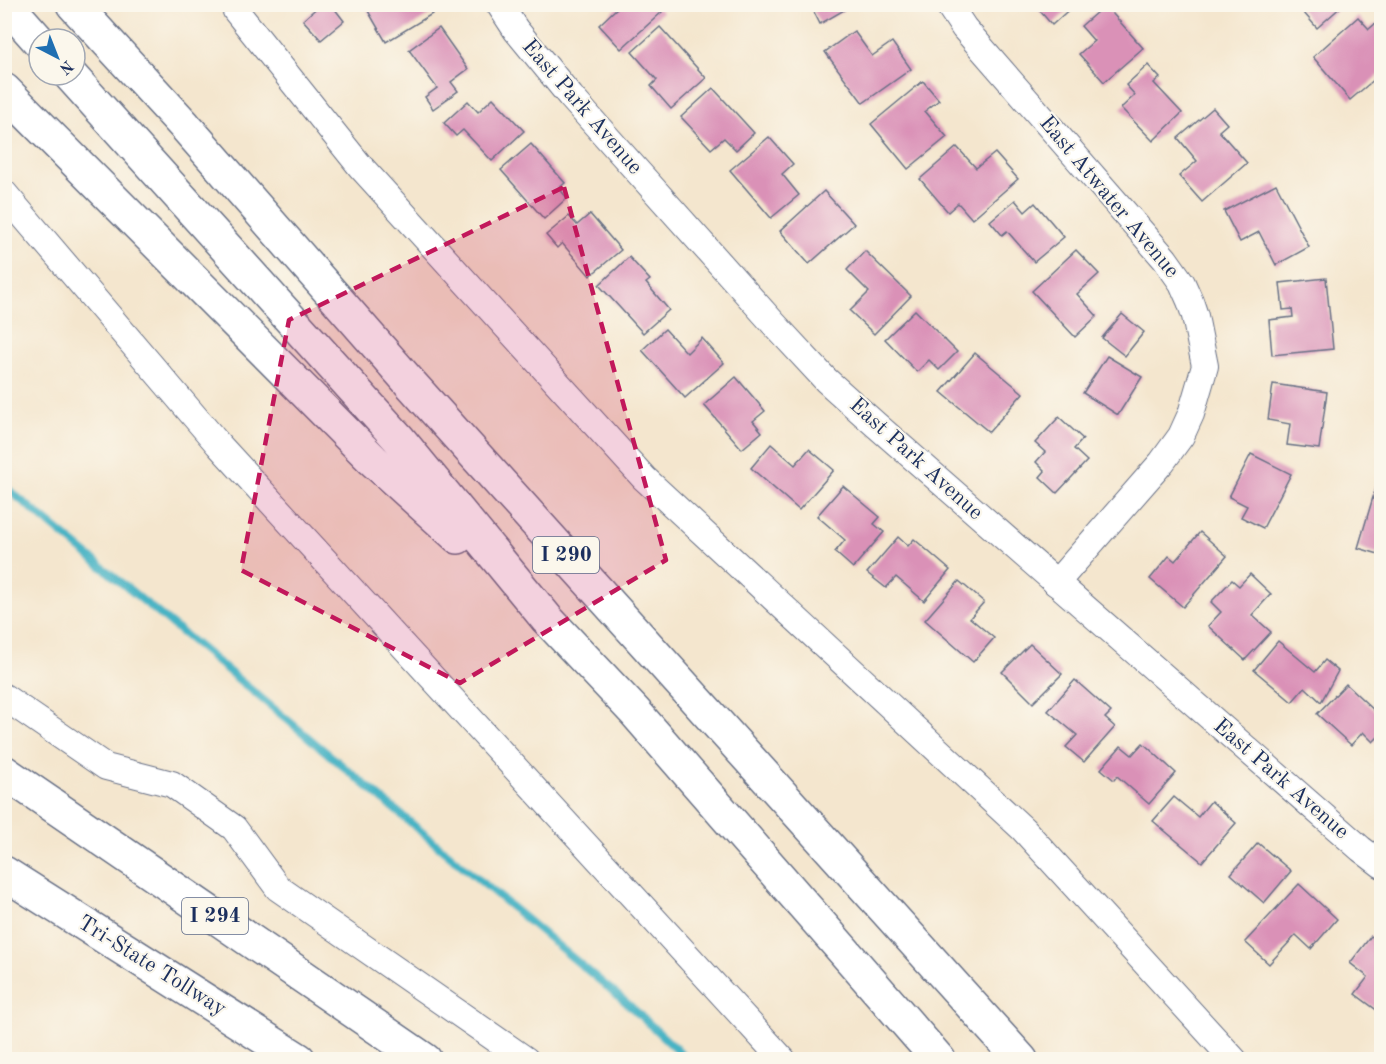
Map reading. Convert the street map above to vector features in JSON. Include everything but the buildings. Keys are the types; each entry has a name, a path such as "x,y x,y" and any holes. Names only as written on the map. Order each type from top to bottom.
{"highway":[{"path":"6,4 27,28"},
{"name":"I 290","path":"73,4 184,126 411,384 1021,1059"},
{"path":"79,4 113,49"},
{"name":"I 290","path":"81,87 398,438 547,619 635,712 939,1059"},
{"path":"4,90 373,460 547,619"},
{"name":"I 294","path":"4,772 425,1059"},
{"name":"Tri-State Tollway","path":"4,873 299,1059"}],"street":[{"path":"233,4 236,11 360,166 645,477 1023,829 1234,1059"},
{"name":"East Park Avenue","path":"499,4 516,30 571,98 819,372 874,424 1382,865"},
{"name":"East Atwater Avenue","path":"948,4 964,28 1165,259 1182,283 1190,301 1205,366 1191,414 1181,436 1162,462 1056,583"},
{"path":"4,193 218,444 783,1059"},
{"path":"4,697 106,767 172,784 234,828 278,888 526,1059"}],"highlighted area":[{"path":"564,187 666,560 460,683 241,570 289,320"}],"waterway":[{"path":"4,486 628,1004 688,1060"}]}
